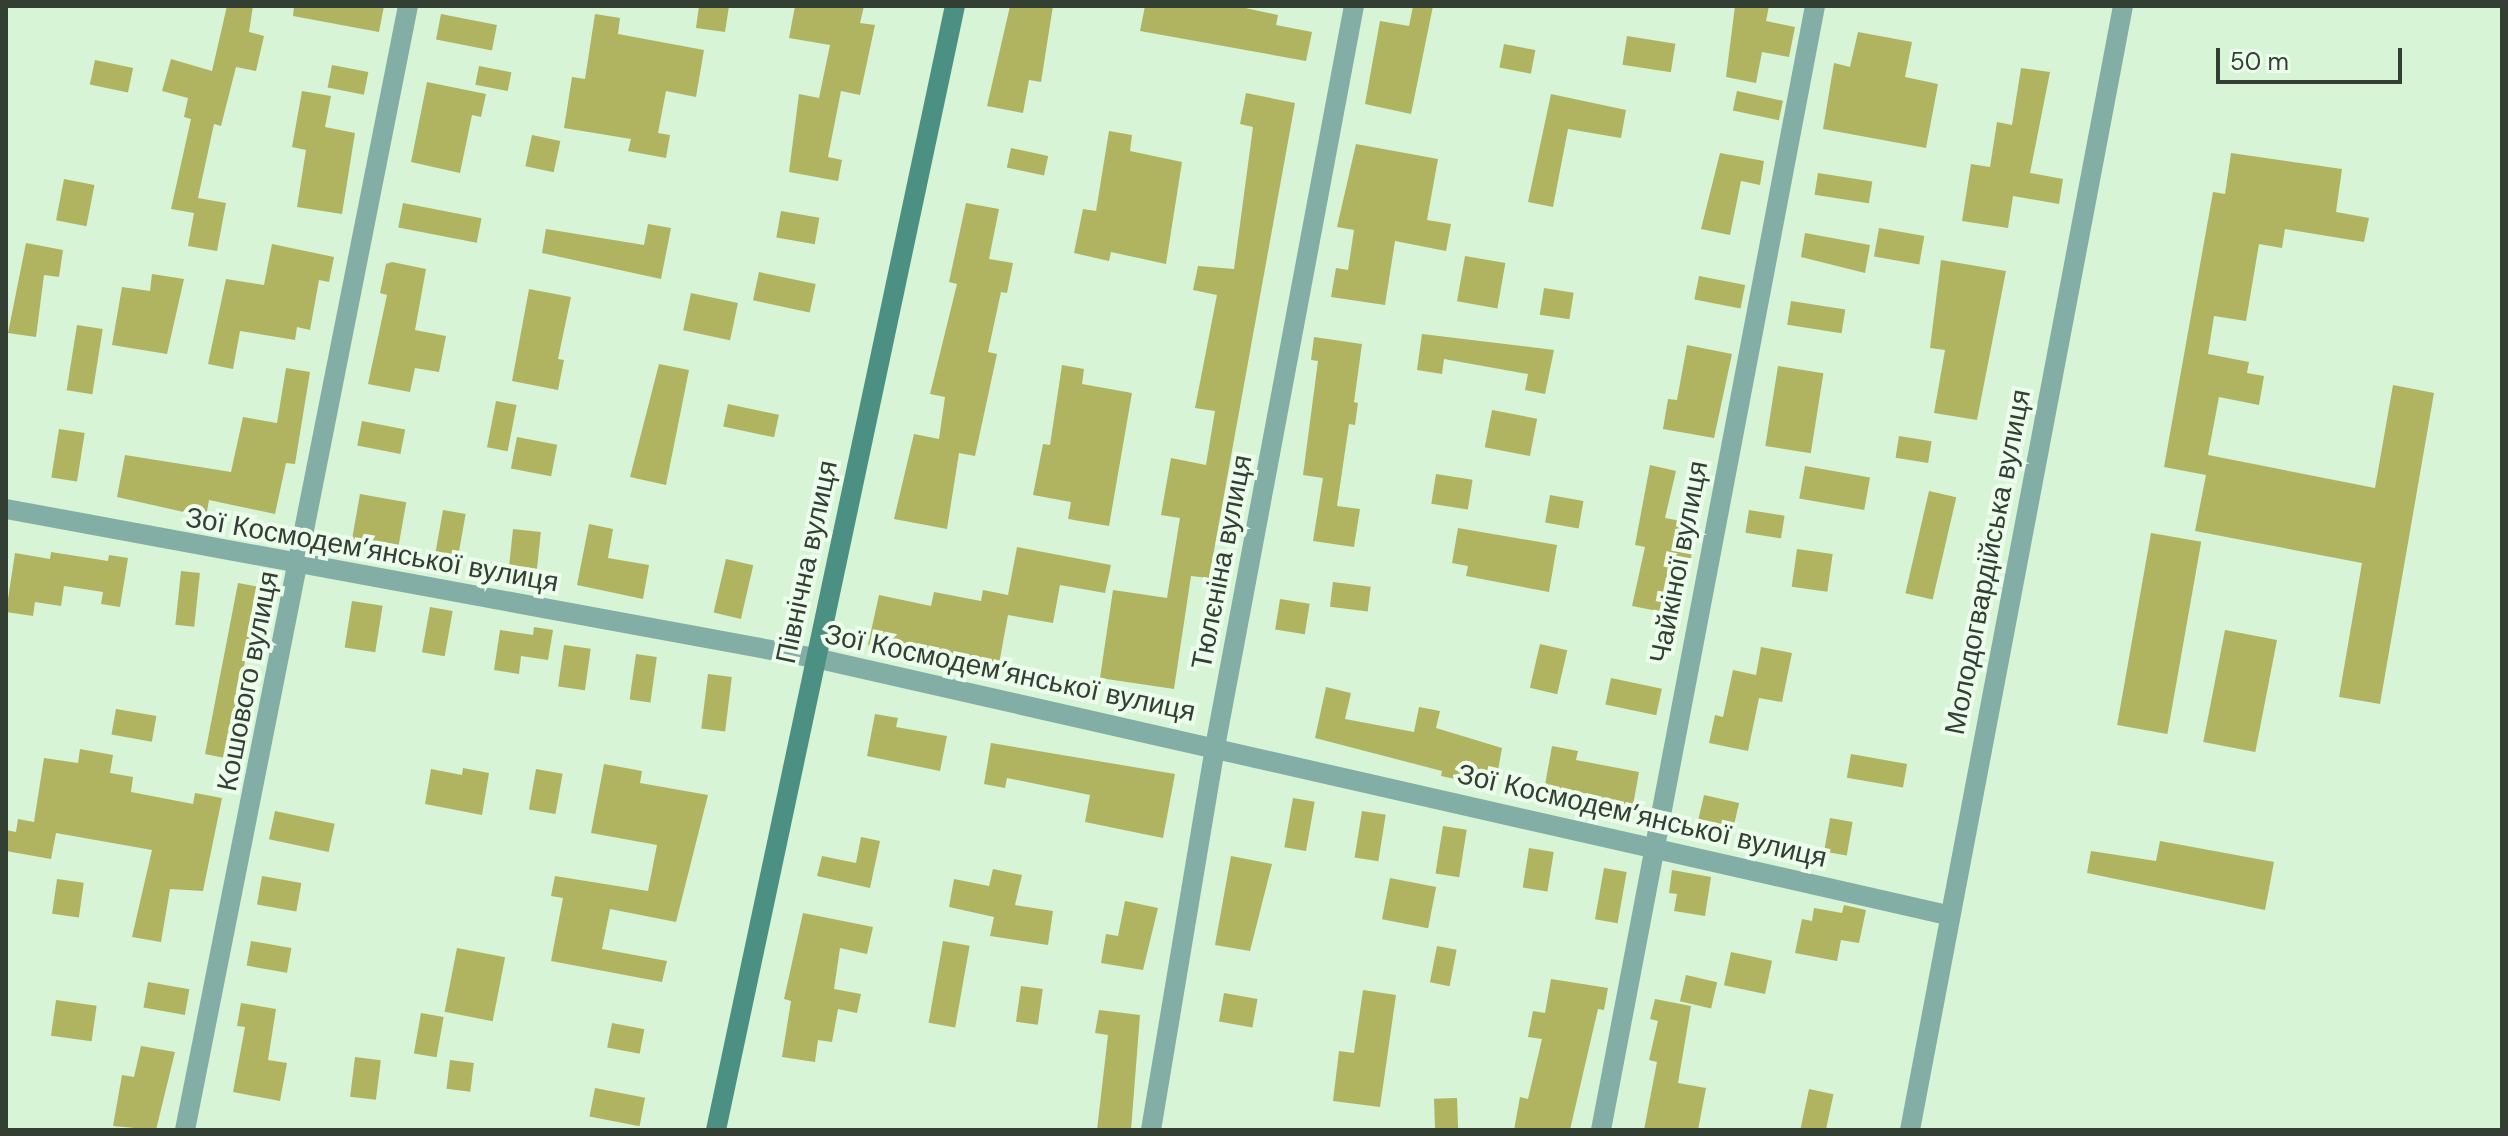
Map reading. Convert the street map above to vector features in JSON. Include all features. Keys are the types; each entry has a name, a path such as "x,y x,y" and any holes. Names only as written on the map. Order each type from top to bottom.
{"street":[{"name":"Кошового вулиця","path":"185,1130 300,567 408,6"},
{"name":"Північна вулиця","path":"716,1130 955,6"},
{"name":"Тюлєніна вулиця","path":"1151,1130 1215,747 1354,6"},
{"name":"Чайкіної вулиця","path":"1601,1130 1652,846 1815,6"},
{"name":"Молодогвардійська вулиця","path":"1910,1130 1947,915 2123,6"},
{"name":"Зої Космодем’янської вулиця","path":"6,509 300,567 815,658 1947,915"}],"building":[{"path":"227,6 253,6 249,32 264,36 256,71 236,67 221,126 214,124 198,198 226,203 217,251 188,246 194,213 171,209 191,119 184,117 188,98 162,91 171,59 212,71"},
{"path":"294,6 384,6 379,32 293,16"},
{"path":"699,6 729,6 725,32 696,28"},
{"path":"795,6 864,6 860,23 875,25 860,95 841,91 828,157 842,160 838,181 789,172 799,94 819,98 830,45 789,38"},
{"path":"1010,6 1053,6 1041,82 1029,80 1023,113 987,106"},
{"path":"1145,6 1236,6 1278,15 1276,25 1312,32 1306,61 1140,31"},
{"path":"1413,6 1433,6 1411,114 1365,104 1380,21 1409,26"},
{"path":"1735,6 1769,6 1766,21 1795,27 1789,57 1762,52 1756,83 1726,77"},
{"path":"441,14 497,25 492,50 436,40"},
{"path":"595,14 620,18 618,34 704,50 696,97 666,91 658,133 670,135 666,158 628,151 631,139 564,128 572,77 585,79"},
{"path":"1858,32 1912,42 1905,77 1938,84 1926,148 1823,129 1834,63 1850,67"},
{"path":"1627,36 1675,44 1671,72 1622,65"},
{"path":"1504,44 1535,50 1531,74 1499,68"},
{"path":"95,60 133,68 128,93 90,84"},
{"path":"332,65 368,72 364,95 328,88"},
{"path":"479,66 511,72 508,91 475,85"},
{"path":"2021,68 2050,72 2030,173 2063,179 2059,204 2013,196 2008,228 1962,221 1971,164 1990,167 1997,122 2012,125"},
{"path":"427,82 486,94 481,117 472,115 460,173 411,162"},
{"path":"302,91 331,96 325,127 355,133 342,214 297,207 306,150 292,147"},
{"path":"1737,91 1783,101 1779,120 1733,111"},
{"path":"1246,93 1295,103 1209,578 1191,576 1174,689 1100,678 1113,590 1167,598 1180,518 1161,515 1171,458 1206,465 1215,411 1195,408 1217,295 1193,290 1198,266 1234,269 1253,127 1240,124"},
{"path":"1551,94 1626,110 1621,138 1568,129 1553,207 1528,202"},
{"path":"1109,131 1132,135 1130,151 1182,162 1166,264 1111,252 1109,261 1074,253 1083,209 1096,211"},
{"path":"532,135 560,141 554,172 525,166"},
{"path":"1356,144 1438,159 1427,220 1451,224 1446,251 1395,241 1385,305 1331,297 1336,268 1348,270 1354,230 1337,227"},
{"path":"1011,148 1048,156 1044,175 1007,168"},
{"path":"1720,153 1764,161 1760,185 1741,181 1730,235 1701,229"},
{"path":"2231,153 2342,169 2336,212 2369,218 2364,242 2285,229 2282,248 2259,244 2246,321 2214,316 2208,354 2249,362 2247,373 2264,376 2259,405 2219,397 2208,455 2375,488 2393,385 2434,393 2380,704 2339,697 2362,563 2195,531 2206,475 2164,467 2213,192 2225,194"},
{"path":"1818,173 1872,182 1869,203 1815,195"},
{"path":"64,179 94,185 86,226 56,220"},
{"path":"403,203 482,218 477,243 398,228"},
{"path":"966,203 999,209 989,259 1013,263 1007,293 1001,292 988,352 997,354 975,456 959,453 947,529 894,519 914,434 939,439 945,397 930,394 957,284 949,282"},
{"path":"781,211 819,218 815,244 776,238"},
{"path":"648,224 671,228 661,279 542,253 546,229 644,245"},
{"path":"1879,228 1924,236 1919,265 1874,257"},
{"path":"1805,233 1870,245 1865,273 1801,257"},
{"path":"26,243 63,250 59,277 44,275 36,337 8,333"},
{"path":"272,244 334,257 329,282 319,280 310,330 297,327 295,340 240,331 233,369 208,364 226,279 264,285"},
{"path":"1465,256 1505,263 1497,308 1457,301"},
{"path":"1941,260 2006,271 1977,420 1934,413 1945,350 1930,348"},
{"path":"392,262 426,269 415,330 446,336 439,372 415,368 410,392 368,384 387,295 380,293 386,264"},
{"path":"759,272 816,284 810,312 753,300"},
{"path":"152,274 184,279 167,354 112,345 122,287 150,291"},
{"path":"1699,276 1745,285 1741,309 1694,300"},
{"path":"1544,288 1574,293 1569,319 1540,315"},
{"path":"529,289 571,297 558,359 564,360 558,390 512,381"},
{"path":"691,293 738,303 730,340 683,330"},
{"path":"1791,301 1845,310 1842,333 1787,325"},
{"path":"77,325 103,329 92,394 67,390"},
{"path":"1422,334 1554,350 1545,394 1525,390 1528,374 1444,359 1442,374 1417,370"},
{"path":"1314,337 1362,344 1354,402 1358,403 1355,425 1349,424 1337,506 1360,509 1354,547 1313,541 1323,478 1303,475 1318,361 1311,360"},
{"path":"1687,345 1732,354 1714,438 1663,429 1668,399 1677,400"},
{"path":"659,364 689,370 666,485 630,477"},
{"path":"1062,365 1084,369 1082,384 1132,393 1109,526 1068,519 1071,502 1033,495 1043,444 1050,445"},
{"path":"1778,366 1823,373 1811,453 1765,446"},
{"path":"286,368 310,372 295,464 286,463 275,514 209,500 206,517 117,497 125,455 231,472 243,417 277,423"},
{"path":"496,401 517,405 508,451 487,447"},
{"path":"728,404 779,415 774,437 723,426"},
{"path":"1492,410 1537,419 1530,456 1485,447"},
{"path":"362,421 405,429 400,454 357,446"},
{"path":"59,429 85,433 77,481 51,477"},
{"path":"1899,436 1932,441 1928,463 1896,458"},
{"path":"517,437 557,445 551,476 511,468"},
{"path":"1650,465 1676,471 1665,518 1681,521 1680,532 1696,535 1678,615 1632,606 1645,547 1635,545"},
{"path":"1805,466 1870,477 1864,510 1799,498"},
{"path":"1436,474 1473,480 1468,509 1431,504"},
{"path":"1929,491 1956,497 1933,600 1905,593"},
{"path":"360,494 406,502 398,548 352,540"},
{"path":"1550,495 1583,501 1579,528 1545,523"},
{"path":"443,510 466,514 458,559 435,555"},
{"path":"1749,510 1785,516 1781,538 1745,533"},
{"path":"589,524 613,529 608,558 649,565 643,599 577,585"},
{"path":"1458,528 1557,545 1549,592 1466,576 1468,566 1452,563"},
{"path":"513,529 541,532 537,569 509,566"},
{"path":"2151,533 2201,542 2167,734 2117,725"},
{"path":"1017,547 1111,565 1105,593 1060,585 1053,623 1008,615 997,675 868,645 879,595 931,606 934,592 981,601 983,590 1008,595"},
{"path":"1797,549 1833,554 1827,592 1792,587"},
{"path":"51,552 108,561 109,555 128,558 120,607 101,604 103,592 64,586 61,606 35,602 33,616 6,612 15,553 50,559"},
{"path":"726,559 753,565 741,619 714,613"},
{"path":"181,571 200,573 194,627 175,625"},
{"path":"1333,582 1371,587 1368,611 1330,607"},
{"path":"238,583 265,588 257,633 251,631 238,698 244,699 230,759 205,754"},
{"path":"1280,599 1310,604 1305,634 1275,630"},
{"path":"352,601 383,606 375,652 345,647"},
{"path":"430,607 453,611 445,656 422,652"},
{"path":"534,627 553,630 548,660 521,656 519,674 494,670 500,630 533,635"},
{"path":"2225,630 2277,640 2255,752 2203,742"},
{"path":"1540,644 1567,650 1557,694 1530,688"},
{"path":"564,645 591,649 585,690 558,687"},
{"path":"1761,647 1792,653 1782,702 1759,698 1748,751 1709,743 1715,715 1723,717 1733,670 1756,675"},
{"path":"636,654 657,657 650,702 630,700"},
{"path":"708,674 732,677 725,732 701,729"},
{"path":"1611,678 1662,689 1656,715 1605,704"},
{"path":"1326,687 1351,693 1345,719 1414,732 1419,707 1440,711 1436,728 1502,748 1496,781 1462,774 1460,780 1441,776 1442,771 1315,738"},
{"path":"116,709 156,716 152,742 111,735"},
{"path":"875,714 898,718 896,727 947,736 940,771 867,756"},
{"path":"991,743 1175,774 1163,838 1085,822 1090,795 1007,778 1005,788 984,784"},
{"path":"1552,746 1578,751 1576,760 1639,772 1632,811 1597,805 1598,796 1545,785"},
{"path":"80,749 113,755 110,773 133,777 131,792 193,804 195,793 222,798 203,891 170,889 161,942 132,937 152,850 56,833 51,859 6,851 6,830 16,832 18,819 34,822 44,758 78,763"},
{"path":"1851,754 1907,764 1903,788 1847,778"},
{"path":"604,764 642,771 640,783 708,795 676,922 610,909 602,949 667,961 662,982 551,961 563,898 551,896 555,876 648,891 657,845 591,833"},
{"path":"463,768 489,773 482,815 425,804 431,769 462,775"},
{"path":"536,769 563,774 555,814 529,809"},
{"path":"1704,795 1739,803 1733,829 1698,821"},
{"path":"1293,798 1315,802 1306,851 1284,847"},
{"path":"275,811 335,824 329,852 269,839"},
{"path":"1362,811 1386,815 1378,861 1355,857"},
{"path":"1830,818 1853,822 1847,855 1824,851"},
{"path":"1443,826 1467,830 1459,877 1435,873"},
{"path":"861,837 880,841 870,888 817,876 822,856 856,863"},
{"path":"2160,841 2274,862 2265,910 2087,873 2091,851 2156,861"},
{"path":"1529,848 1554,852 1547,891 1523,888"},
{"path":"1231,856 1272,864 1250,951 1215,945"},
{"path":"1604,868 1627,872 1618,923 1595,919"},
{"path":"993,869 1022,875 1015,905 1053,911 1048,945 990,936 994,917 949,907 954,879 989,886"},
{"path":"1672,870 1711,877 1705,916 1674,911 1677,894 1669,893"},
{"path":"262,876 301,883 296,912 257,905"},
{"path":"1390,878 1436,887 1428,928 1382,919"},
{"path":"57,879 84,883 79,917 52,914"},
{"path":"1125,901 1158,908 1143,970 1101,963 1106,934 1118,936"},
{"path":"1844,905 1866,910 1859,943 1841,940 1837,961 1795,953 1802,919 1812,921 1814,908 1842,913"},
{"path":"803,913 873,927 867,954 840,948 834,989 861,994 857,1013 838,1009 832,1042 818,1040 815,1062 782,1057 791,1001 784,999"},
{"path":"251,941 291,948 287,973 247,966"},
{"path":"943,941 970,946 955,1027 929,1023"},
{"path":"1437,946 1457,950 1450,986 1430,982"},
{"path":"457,948 505,957 493,1021 445,1012"},
{"path":"1731,952 1772,961 1765,994 1724,985"},
{"path":"1686,975 1717,982 1711,1009 1680,1001"},
{"path":"1551,979 1608,988 1604,1010 1598,1009 1570,1130 1514,1130 1520,1097 1528,1099 1542,1039 1528,1037 1533,1011 1545,1013"},
{"path":"148,982 189,989 185,1015 143,1008"},
{"path":"1021,986 1043,989 1038,1025 1016,1022"},
{"path":"1363,990 1396,995 1380,1107 1333,1101 1339,1051 1354,1053"},
{"path":"1224,993 1257,999 1252,1027 1219,1022"},
{"path":"1655,999 1691,1006 1678,1083 1706,1088 1698,1130 1644,1130 1657,1062 1649,1060 1658,1021 1650,1019"},
{"path":"56,1000 97,1006 92,1041 51,1036"},
{"path":"241,1003 276,1009 268,1060 287,1063 280,1101 233,1092 245,1027 237,1026"},
{"path":"1099,1010 1140,1015 1131,1130 1097,1130 1108,1035 1095,1033"},
{"path":"421,1013 444,1017 437,1057 414,1053"},
{"path":"612,1023 644,1029 640,1054 607,1048"},
{"path":"141,1046 175,1052 156,1130 113,1126 122,1075 134,1077"},
{"path":"355,1057 381,1060 376,1100 350,1097"},
{"path":"450,1060 474,1063 470,1092 446,1089"},
{"path":"595,1088 645,1098 640,1126 589,1116"},
{"path":"1809,1089 1833,1094 1826,1130 1800,1130"},
{"path":"1457,1098 1458,1130 1435,1130 1434,1099"}]}
